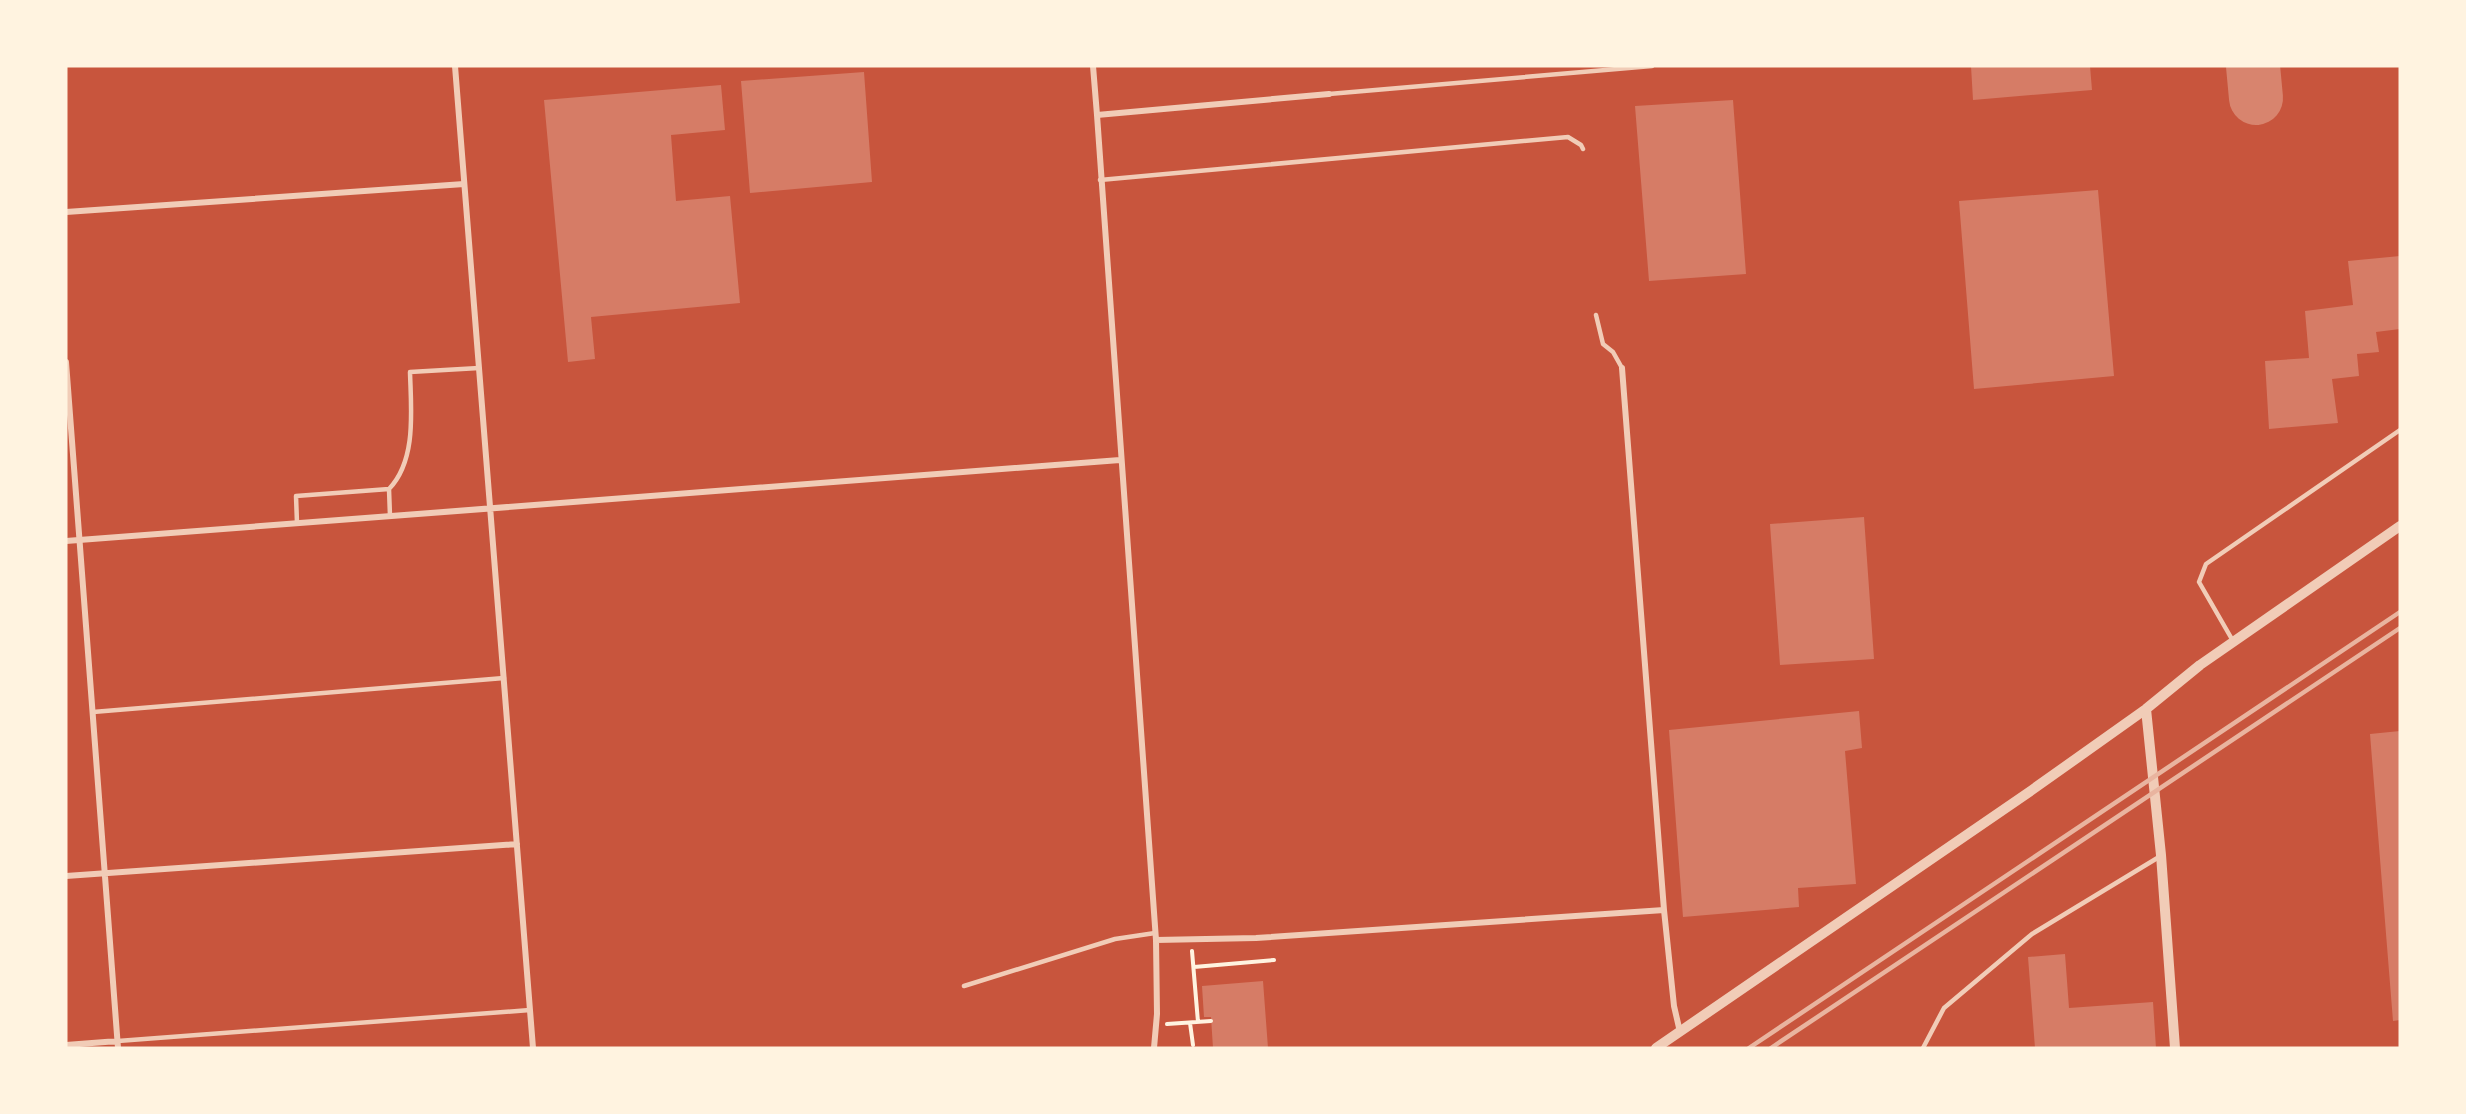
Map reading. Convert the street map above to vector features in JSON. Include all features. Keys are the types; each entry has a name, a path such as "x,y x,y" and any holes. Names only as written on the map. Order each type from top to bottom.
{"street":[{"path":"455,66 533,1048"},
{"path":"1093,66 1156,937 1157,1014 1154,1048"},
{"path":"1097,115 1329,94"},
{"path":"66,212 464,184"},
{"path":"66,362 118,1045 66,1045"},
{"path":"1622,368 1664,910 1674,1006 1680,1032"},
{"path":"66,541 1120,460"},
{"path":"1656,1048 2146,709 2233,642 2400,526"},
{"path":"2146,709 2161,855 2175,1048"},
{"path":"66,876 517,844"},
{"path":"1156,937 1256,938 1664,910"}],"lane":[{"path":"1329,94 1652,66"},
{"path":"1100,180 1568,137 1581,145 1583,149"},
{"path":"1596,315 1603,344 1613,352 1622,368"},
{"path":"297,524 296,496 389,489 399,479 411,427 410,372 479,368"},
{"path":"2233,642 2199,582 2205,564 2400,430"},
{"path":"389,489 390,516"},
{"path":"93,712 504,678"},
{"path":"1923,1048 1944,1008 2032,934 2161,855"},
{"path":"964,986 1115,939 1156,937"},
{"path":"118,1045 530,1010"}],"path":[{"path":"1193,957 1198,1022"},
{"path":"1194,967 1274,960"},
{"path":"1171,1024 1211,1021"},
{"path":"1190,1023 1193,1045"}],"building":[{"path":"1971,66 2090,66 2092,90 1973,100"},
{"path":"864,72 872,182 750,193 741,81"},
{"path":"721,85 725,130 671,135 676,201 730,196 740,303 591,317 595,359 568,362 544,100"},
{"path":"1733,100 1746,274 1649,281 1635,106"},
{"path":"2098,190 2114,376 1974,389 1959,201"},
{"path":"2400,256 2400,329 2376,332 2379,352 2357,354 2359,376 2332,379 2338,423 2269,429 2265,361 2309,358 2305,311 2353,305 2348,261"},
{"path":"1864,517 1874,659 1780,665 1770,524"},
{"path":"1859,711 1862,748 1845,751 1856,884 1798,888 1799,907 1683,917 1669,730"},
{"path":"2400,731 2400,1020 2393,1021 2370,734"},
{"path":"2065,954 2069,1008 2153,1002 2156,1048 2035,1048 2028,957"},
{"path":"1263,981 1268,1048 1213,1048 1211,1017 1204,1017 1202,986"}],"taxiway":[{"path":"2253,66 2256,98"}],"railway":[{"path":"1749,1048 2400,612"},
{"path":"1771,1048 2400,628"}]}
